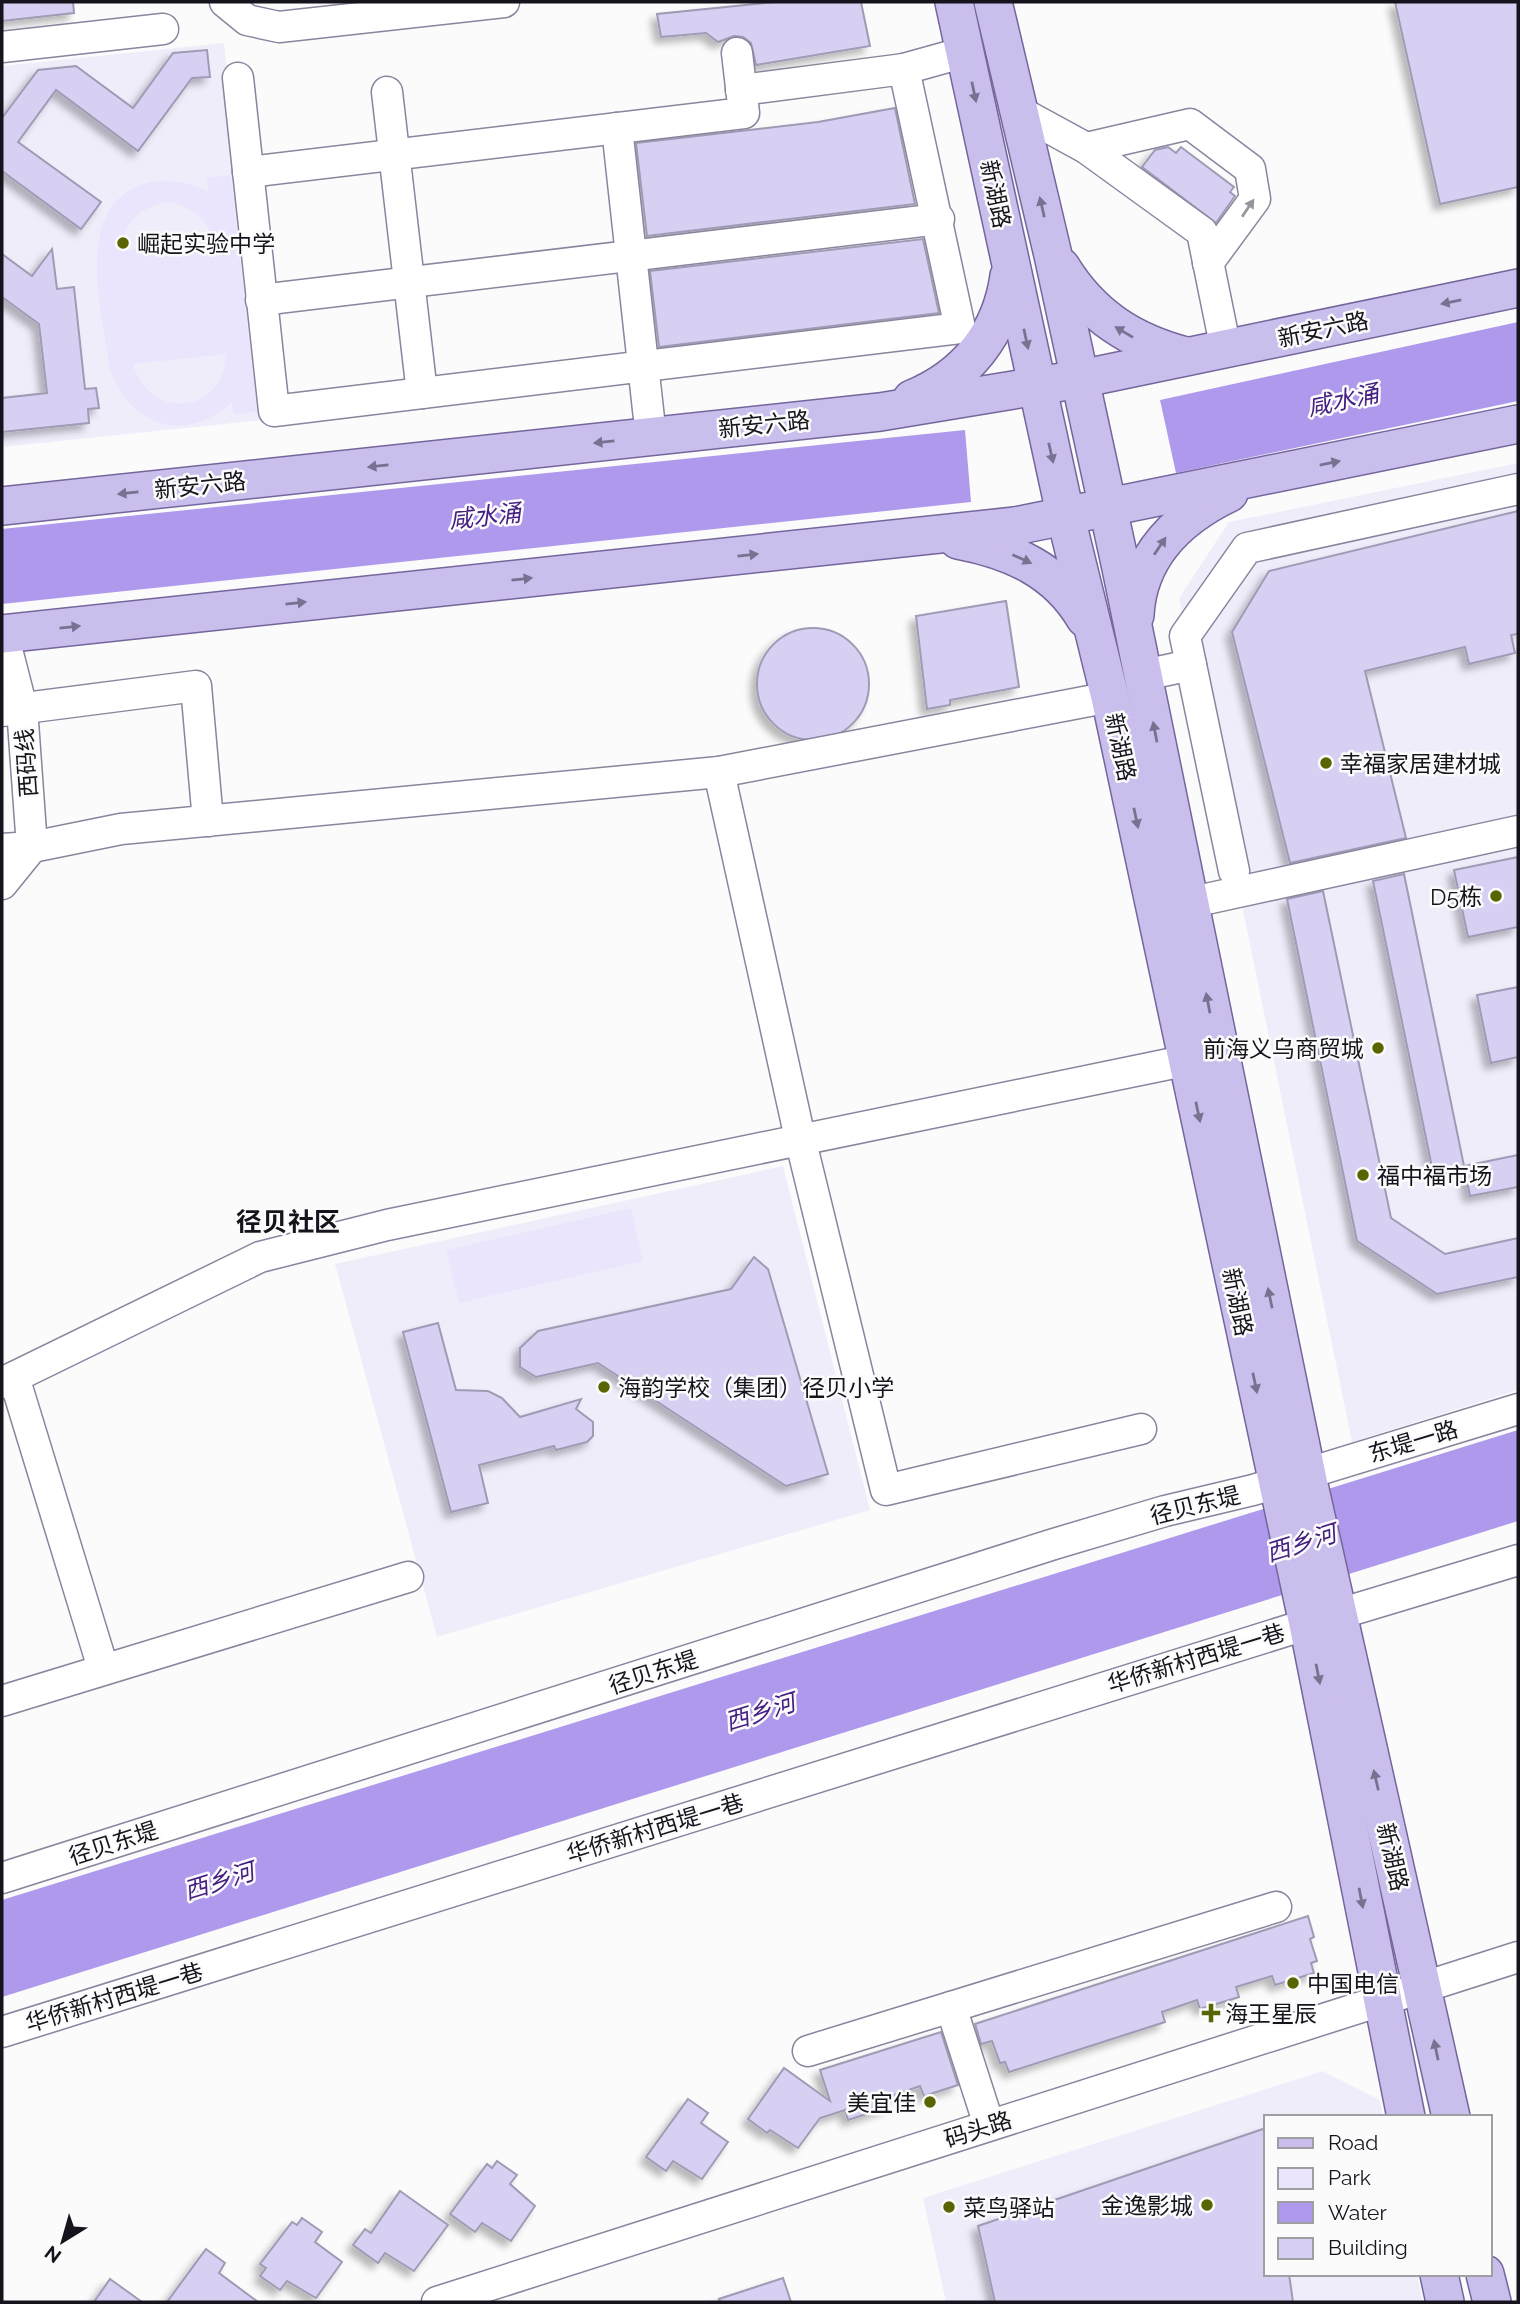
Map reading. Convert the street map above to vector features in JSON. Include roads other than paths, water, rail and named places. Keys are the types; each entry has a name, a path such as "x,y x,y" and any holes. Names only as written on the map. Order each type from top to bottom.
{"main road":[{"name":"新湖路","path":"954,2 1066,518 1203,1057 1321,1611 1422,1987 1451,2115"},
{"name":"新湖路","path":"993,2 1053,255 1144,675 1188,903 1203,1057"},
{"path":"1053,255 1087,304 1108,321 1156,348 1187,357"},
{"path":"880,412 922,395 948,379 980,351 1000,316 1011,265"},
{"name":"新安六路","path":"2,506 880,412 1080,379 1518,288"},
{"path":"2,634 933,535 1066,518 1518,424"},
{"path":"1135,633 1140,585 1148,566 1170,531 1217,498 1264,476"},
{"path":"933,535 997,549 1037,566 1065,590 1096,636"},
{"name":"新湖路","path":"1321,1611 1381,2000 1406,2115"},
{"path":"1439,2276 1445,2302"},
{"path":"1486,2276 1492,2302"}],"street":[{"path":"229,7 263,25 279,27 504,2"},
{"path":"2,47 163,30"},
{"path":"741,90 905,69 965,52"},
{"path":"248,172 744,113 737,53"},
{"path":"238,78 274,411 960,328 905,69"},
{"path":"387,92 422,393"},
{"path":"1020,112 1086,148 1202,232 1227,350"},
{"path":"1086,148 1190,124 1250,169 1255,199 1208,263"},
{"path":"617,128 651,437"},
{"path":"261,300 939,219"},
{"path":"1234,871 1185,636 1247,548 1518,489"},
{"name":"西码线","path":"2,634 32,847"},
{"path":"1144,675 1191,665"},
{"path":"12,709 196,686 208,821"},
{"path":"2,849 32,847 121,829 719,772 1110,697"},
{"path":"719,772 800,1138 887,1490 1141,1429"},
{"path":"1188,903 1518,831"},
{"path":"2,884 32,847"},
{"path":"103,1668 8,1380 260,1257 387,1225 1203,1057"},
{"name":"东堤一路","path":"1293,1484 1518,1409"},
{"name":"径贝东堤","path":"2,1878 1054,1544 1166,1511 1293,1484"},
{"name":"华侨新村西堤一巷","path":"2,2032 1321,1611 1518,1560"},
{"path":"2,1700 408,1577"},
{"path":"808,2051 1276,1907"},
{"name":"码头路","path":"437,2302 1518,1957"},
{"path":"951,2007 989,2125"}],"water":[{"name":"咸水涌","path":"1518,322 1518,401 1176,473 1160,400"},
{"name":"咸水涌","path":"965,430 971,502 2,604 2,529"},
{"name":"西乡河","path":"1518,1430 1518,1521 2,1997 2,1900"}],"place":[{"name":"崛起实验中学","path":"123,243"},
{"name":"幸福家居建材城","path":"1326,763"},
{"name":"D5栋","path":"1496,896"},
{"name":"前海义乌商贸城","path":"1378,1048"},
{"name":"福中福市场","path":"1363,1175"},
{"name":"海韵学校（集团）径贝小学","path":"604,1387"},
{"name":"中国电信","path":"1293,1983"},
{"name":"海王星辰","path":"1211,2013"},
{"name":"美宜佳","path":"930,2102"},
{"name":"金逸影城","path":"1207,2205"},
{"name":"菜鸟驿站","path":"949,2207"}],"district":[{"name":"径贝社区","path":"288,1222"}]}
